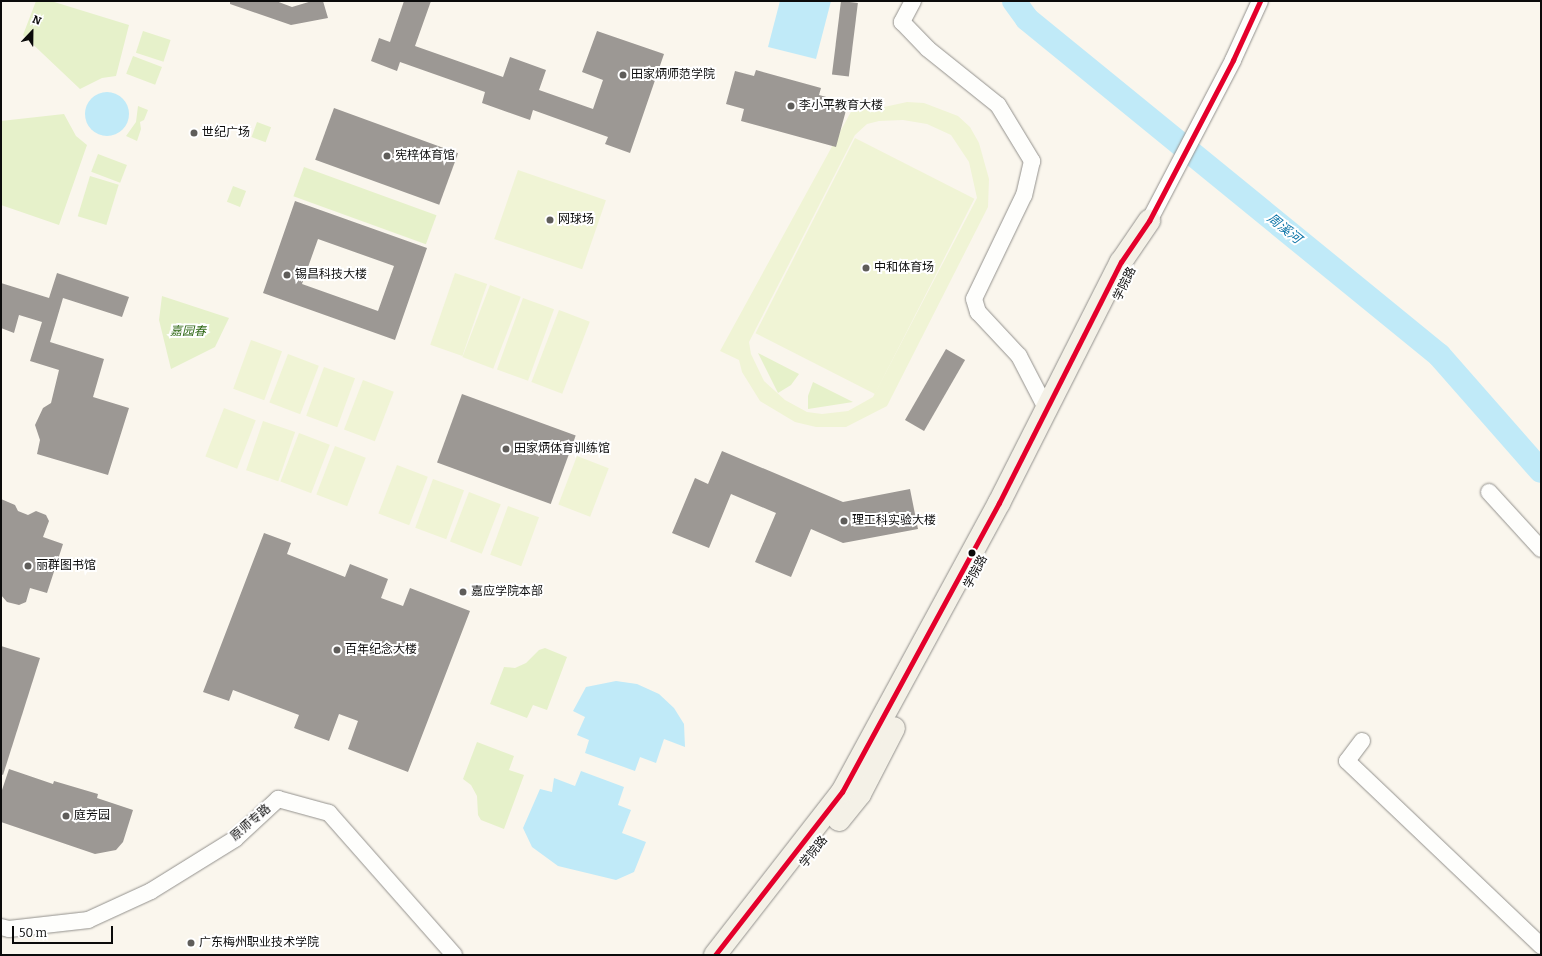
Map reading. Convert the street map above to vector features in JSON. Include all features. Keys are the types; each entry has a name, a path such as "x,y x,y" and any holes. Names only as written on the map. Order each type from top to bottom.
{"street":[{"path":"912,1 902,22 928,49 998,105 1032,161 1024,195 974,299 978,312 1019,356 1046,410"},
{"path":"1149,221 1233,60 1260,1"},
{"name":"学院路","path":"715,955 842,792 999,503 1121,262 1149,221"},
{"name":"学院路","path":"733,955 860,794 1134,267 1149,221"},
{"path":"1489,492 1541,549"},
{"path":"1362,741 1347,761 1541,946"},
{"name":"原师专路","path":"1,926 9,929 88,920 151,891 235,839 278,799 329,813 454,955"}],"green space":[{"path":"36,1 51,1 129,25 116,76 102,78 80,89 23,35"},
{"path":"143,31 171,40 163,62 136,53"},
{"path":"133,56 162,67 155,85 126,74"},
{"path":"858,99 875,109 907,102 924,103 958,116 970,127 979,143 989,179 988,207 887,406 846,427 816,427 795,422 760,401 742,372 739,360 720,351","holes":["903,120 927,124 951,135 969,162 977,198 873,397 848,411 822,414 807,412 785,400 764,381 751,354 749,342 855,135 867,124 879,121"]},
{"path":"138,106 148,110 144,120 140,122 141,129 137,141 126,136 136,122"},
{"path":"64,114 76,136 87,145 59,225 1,205 1,121"},
{"path":"257,122 271,127 266,142 252,137"},
{"path":"855,138 974,199 875,394 756,333"},
{"path":"98,154 127,165 120,183 91,172"},
{"path":"304,167 436,215 426,244 293,196"},
{"name":"网球场","path":"518,170 606,200 582,269 494,239"},
{"path":"90,176 119,185 106,225 78,216"},
{"path":"233,186 246,191 240,207 227,202"},
{"path":"455,273 487,284 462,356 430,345"},
{"path":"490,285 521,297 493,369 462,357"},
{"name":"嘉园春","path":"162,296 229,318 215,347 171,369 159,320"},
{"path":"523,298 554,309 528,381 497,369"},
{"path":"559,310 590,322 562,394 531,382"},
{"path":"251,340 282,351 264,400 233,389"},
{"path":"758,353 799,374 791,385 778,393"},
{"path":"288,354 319,366 300,414 269,403"},
{"path":"324,367 355,378 337,427 306,416"},
{"path":"363,380 394,392 375,441 344,429"},
{"path":"813,382 853,402 808,409 808,396"},
{"path":"224,408 256,420 237,469 205,457"},
{"path":"263,421 295,432 278,481 246,470"},
{"path":"299,433 330,445 311,493 280,482"},
{"path":"335,446 366,458 347,506 316,495"},
{"path":"577,456 609,468 590,517 558,505"},
{"path":"397,465 428,477 409,525 378,514"},
{"path":"433,479 464,490 446,539 415,528"},
{"path":"469,492 501,504 482,554 450,541"},
{"path":"508,506 539,517 521,566 490,555"},
{"path":"545,648 567,657 547,710 533,705 527,718 490,704 504,667 515,668 526,663 539,650"},
{"path":"477,742 514,756 509,770 524,775 504,829 481,820 478,815 477,796 471,785 463,779"}],"water":[{"path":"780,1 831,1 816,59 768,47"},
{"path":"107,92 119,96 125,102 129,114 125,126 119,132 107,136 95,132 89,126 85,114 89,102 95,96"},
{"path":"616,681 637,684 659,694 674,708 684,724 685,747 664,739 656,763 640,757 635,771 585,753 589,740 577,735 585,717 573,711 586,687"},
{"path":"581,771 624,787 618,805 631,810 622,833 646,842 634,872 616,880 558,866 532,847 523,828 540,789 552,792 554,778 575,786"}],"building":[{"path":"230,1 276,1 292,7 312,1 323,1 328,18 291,25 230,4"},
{"name":"田家炳师范学院","path":"404,1 431,1 415,46 503,77 510,57 546,70 539,90 593,109 603,80 582,72 597,31 664,54 630,153 605,144 608,137 533,110 530,120 482,103 485,92 400,62 397,71 371,61 379,38 390,42"},
{"path":"841,1 858,3 849,77 832,74"},
{"name":"李小平教育大楼","path":"756,70 821,88 819,95 848,103 836,147 741,121 744,109 726,104 735,71 754,76"},
{"name":"宪梓体育馆","path":"334,108 458,153 439,205 315,160"},
{"name":"锡昌科技大楼","path":"295,201 427,248 395,340 263,293","holes":["318,239 394,266 378,311 302,284"]},
{"path":"57,273 129,297 122,317 63,298 50,342 104,359 93,397 129,408 108,475 37,454 40,440 35,425 43,408 51,403 59,370 30,361 42,322 19,315 14,333 1,328 1,283 49,298"},
{"path":"946,349 965,360 924,431 905,420"},
{"name":"田家炳体育训练馆","path":"462,394 576,435 551,504 437,463"},
{"name":"理工科实验大楼","path":"722,451 843,502 910,489 918,529 843,543 811,529 791,577 755,562 776,513 731,494 709,548 672,533 695,478 708,484"},
{"name":"丽群图书馆","path":"1,499 15,505 18,511 28,515 36,511 46,515 49,521 43,537 63,544 47,593 30,588 26,602 19,605 7,602 1,595"},
{"name":"百年纪念大楼","path":"264,533 291,543 287,554 345,577 350,564 388,579 381,598 403,606 410,588 470,611 408,772 348,749 358,721 339,714 329,741 294,728 299,715 233,690 229,701 203,692"},
{"path":"1,646 40,658 3,775 1,774"},
{"name":"庭芳园","path":"9,769 53,784 54,781 98,794 97,798 133,810 123,842 116,850 95,854 1,822 1,793"}],"waterway":[{"name":"周溪河","path":"1014,1 1027,19 1439,355 1541,471"}],"transit line":[{"path":"715,955 842,792 999,503 1121,262 1149,221 1233,60 1260,1"}],"place":[{"name":"田家炳师范学院","path":"623,75"},
{"name":"李小平教育大楼","path":"791,106"},
{"name":"世纪广场","path":"194,133"},
{"name":"宪梓体育馆","path":"387,156"},
{"name":"网球场","path":"550,220"},
{"name":"中和体育场","path":"866,268"},
{"name":"锡昌科技大楼","path":"287,275"},
{"name":"田家炳体育训练馆","path":"506,449"},
{"name":"理工科实验大楼","path":"844,521"},
{"name":"丽群图书馆","path":"28,566"},
{"name":"嘉应学院本部","path":"463,592"},
{"name":"百年纪念大楼","path":"337,650"},
{"name":"庭芳园","path":"66,816"},
{"name":"广东梅州职业技术学院","path":"191,943"}]}
